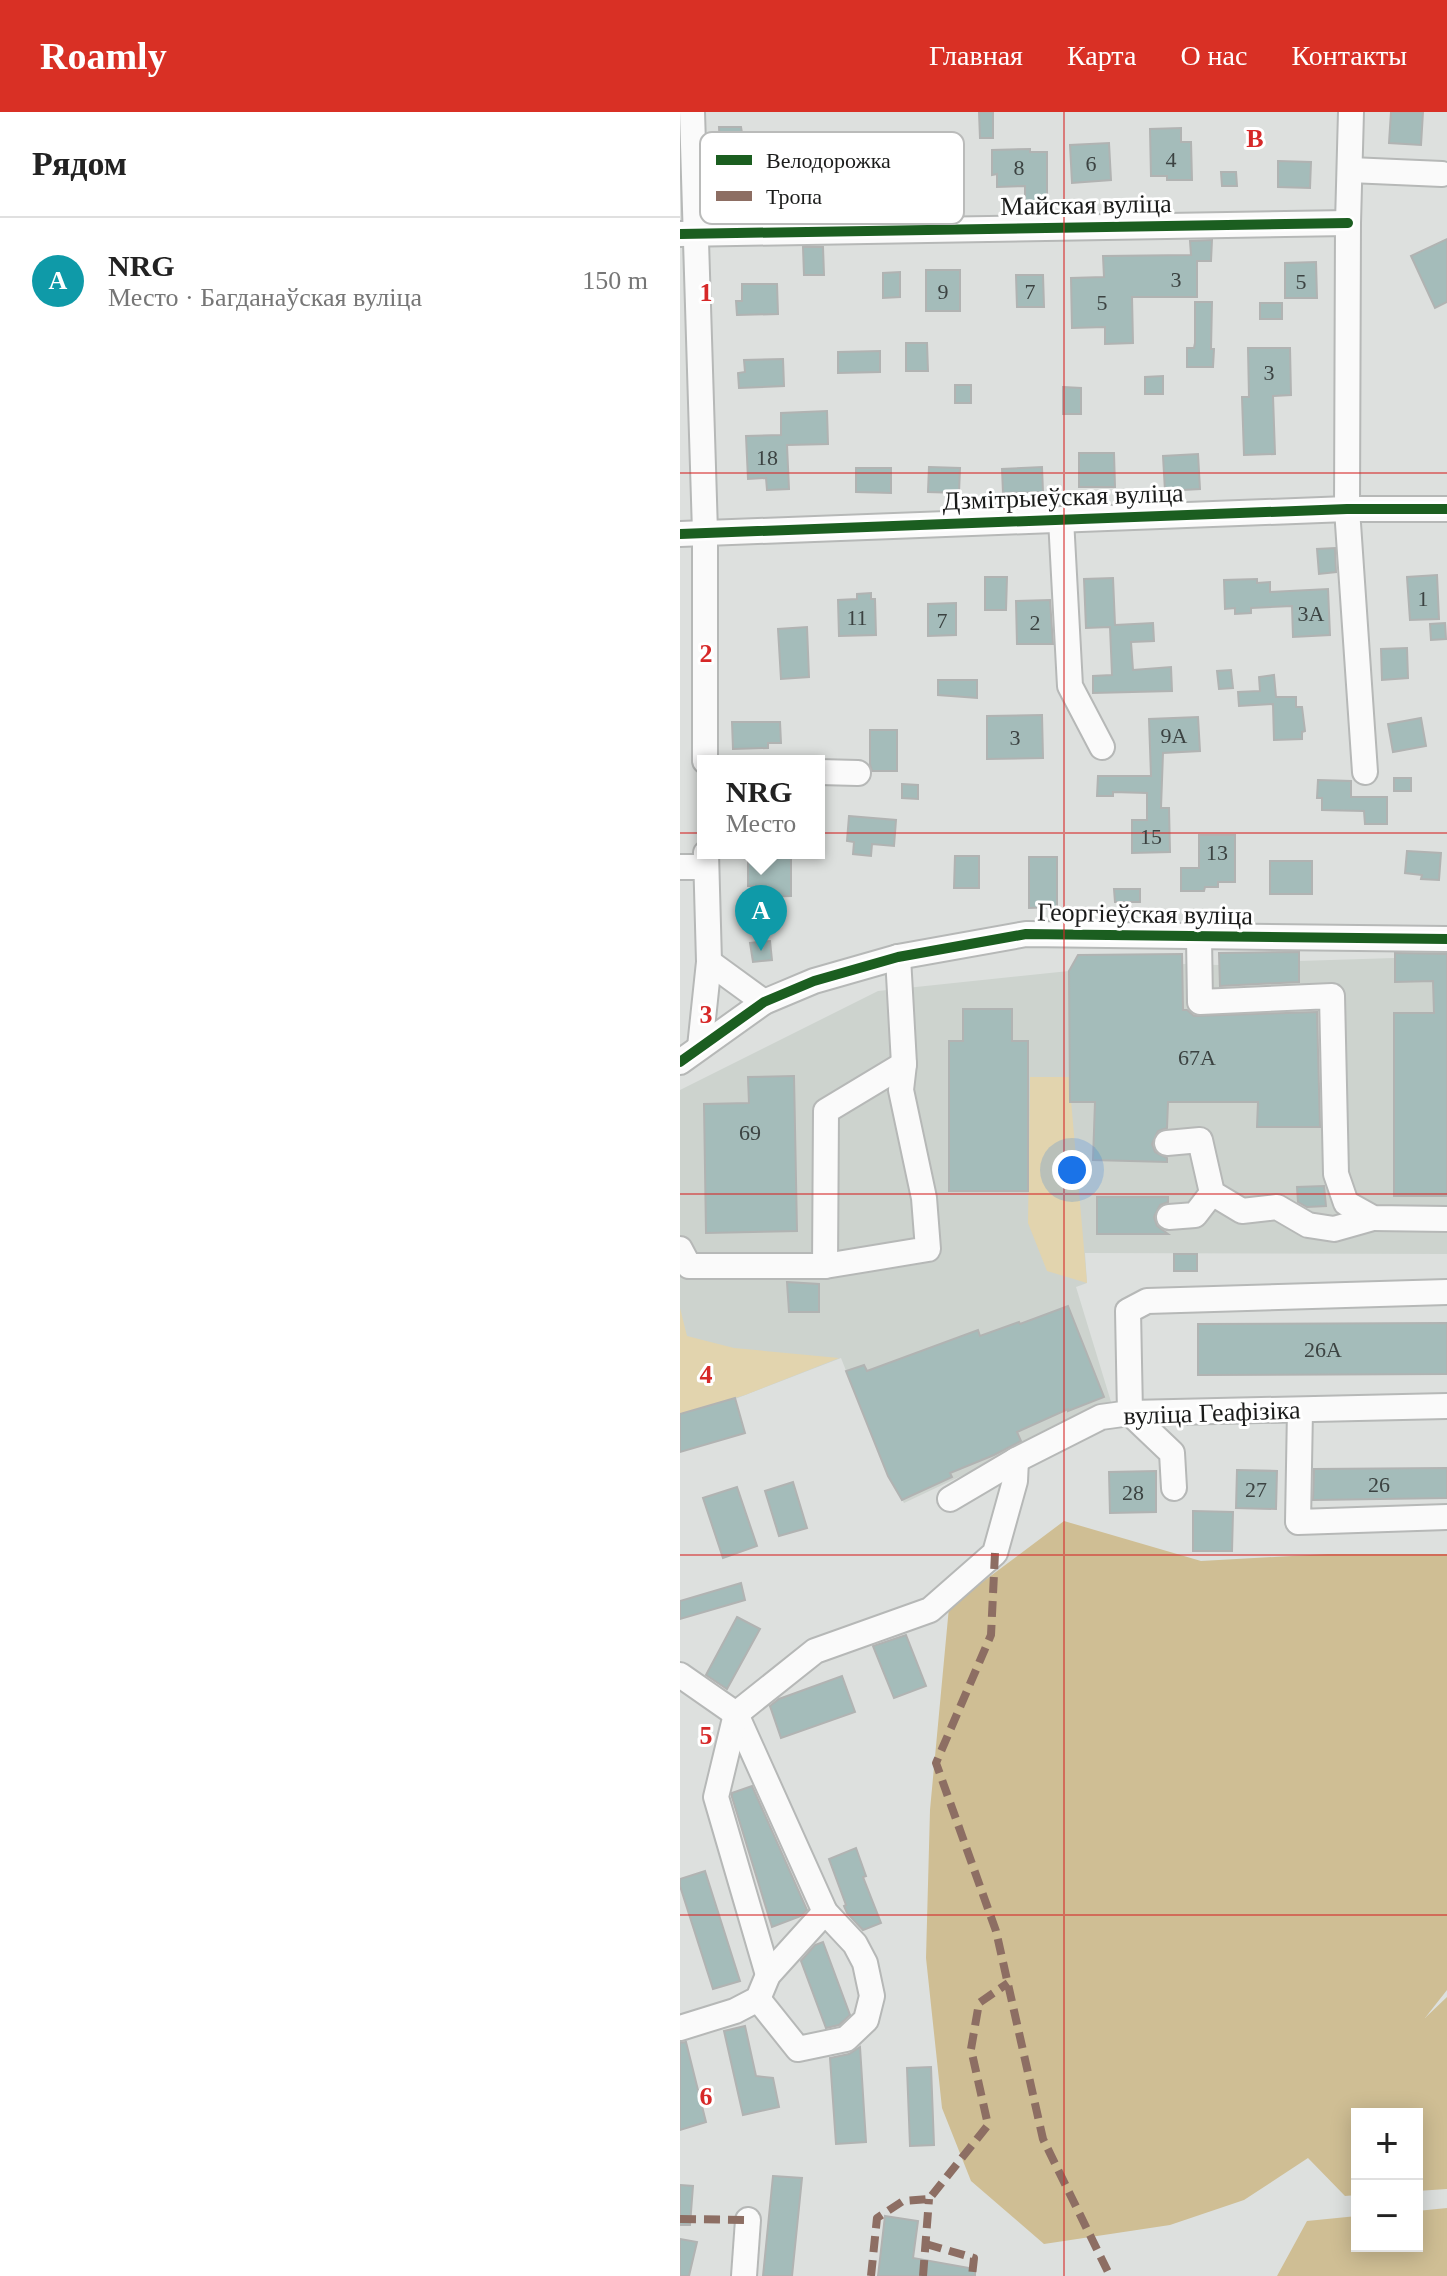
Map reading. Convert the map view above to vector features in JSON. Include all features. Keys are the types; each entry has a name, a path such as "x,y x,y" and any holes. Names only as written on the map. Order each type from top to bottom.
{"street":[{"path":"692,112 688,234 705,532 705,755"},
{"path":"1351,112 1347,509 1365,772"},
{"path":"1350,170 1442,174"},
{"name":"Майская вуліца","path":"688,234 1348,223"},
{"name":"Дзмітрыеўская вуліца","path":"680,534 1347,509 1447,509"},
{"path":"1061,519 1070,686 1102,747"},
{"path":"825,772 858,773"},
{"path":"680,867 706,860 709,962 700,1047"},
{"name":"Георгіеўская вуліца","path":"680,1062 764,1002 814,981 898,957 1026,934 1447,939"},
{"path":"1199,937 1200,1002 1332,996 1336,1174 1346,1203 1373,1218"},
{"path":"680,1249 689,1266 825,1266 928,1249 924,1198 901,1090 904,1064 898,957"},
{"path":"709,962 764,1002"},
{"path":"825,1266 826,1111 904,1064"},
{"path":"1167,1143 1200,1140 1212,1193 1242,1211 1277,1207 1308,1225 1334,1229 1373,1218 1447,1219"},
{"path":"1169,1217 1195,1215 1212,1193"},
{"path":"1174,1488 1172,1453 1130,1413 1128,1311 1147,1301 1447,1292"},
{"name":"вуліца Геафізіка","path":"950,1499 1016,1460 1101,1417 1130,1413 1447,1406"},
{"path":"1300,1410 1298,1522 1447,1517"},
{"path":"768,1975 716,1797 736,1714 815,1651 930,1610 995,1553 1015,1481 1016,1460"},
{"path":"680,1675 736,1714 825,1912 855,1944 865,1963 872,1996 866,2020 846,2039 798,2049 758,1999"},
{"path":"680,2028 735,2011 758,1999 768,1975 825,1912"},
{"path":"744,2276 748,2220"}],"shaded area":[{"path":"1447,948 1447,1254 1085,1253 1087,1283 1076,1287 1112,1405 904,1503 888,1476 841,1358 735,1399 680,1414 680,1090 878,991 1069,971 1078,955 1182,954 1183,964 1219,965 1219,953 1299,951 1299,961 1394,958 1395,949"},
{"path":"1030,1077 1069,1077 1087,1283 1047,1271 1028,1223"},
{"path":"680,1308 687,1336 734,1348 839,1358 745,1395 680,1414"},
{"path":"1064,1521 1201,1561 1328,1554 1447,1554 1447,1990 1425,2018 1447,1997 1447,2189 1423,2191 1423,2108 1351,2108 1351,2196 1345,2196 1308,2158 1244,2200 1170,2225 1044,2244 971,2181 942,2108 926,1958 930,1810 949,1607"},
{"path":"1447,2208 1447,2276 1277,2276 1307,2221 1351,2217 1351,2252 1423,2252 1423,2210"}],"building":[{"path":"979,112 993,112 993,138 980,138"},
{"path":"1391,112 1423,112 1421,145 1389,143"},
{"path":"719,127 741,127 742,132 719,132"},
{"path":"1181,128 1181,142 1191,142 1192,180 1167,180 1167,176 1151,176 1150,129"},
{"path":"1109,143 1111,180 1072,183 1070,145"},
{"path":"1030,149 1030,152 1047,152 1047,203 1025,203 1025,186 997,187 997,174 992,175 992,150"},
{"path":"1278,161 1311,162 1310,188 1278,187"},
{"path":"1221,172 1236,172 1237,186 1222,186"},
{"path":"1447,239 1447,302 1435,308 1411,256"},
{"path":"1212,240 1211,261 1197,261 1197,297 1132,297 1133,343 1105,344 1105,327 1072,328 1071,278 1104,277 1103,256 1191,255 1190,241"},
{"path":"803,247 823,247 824,275 804,275"},
{"path":"1316,262 1317,298 1285,298 1285,263"},
{"path":"926,270 960,270 960,311 926,311"},
{"path":"900,272 900,297 883,298 883,273"},
{"path":"1016,275 1043,275 1044,307 1017,307"},
{"path":"742,284 777,284 778,314 737,315 736,301 742,301"},
{"path":"1195,302 1212,302 1213,367 1187,367 1187,348 1194,348 1195,343"},
{"path":"1260,303 1282,303 1282,319 1260,319"},
{"path":"906,343 927,343 928,371 906,371"},
{"path":"1248,348 1290,348 1291,395 1273,396 1275,454 1244,455 1242,397 1249,397"},
{"path":"880,351 880,372 838,373 838,352"},
{"path":"783,359 784,386 739,388 738,373 745,372 744,360"},
{"path":"1163,376 1163,394 1145,394 1145,377"},
{"path":"955,385 971,385 971,403 955,403"},
{"path":"1063,387 1081,388 1081,414 1063,414"},
{"path":"827,411 828,444 787,445 789,489 767,490 766,478 748,479 746,436 781,435 781,413"},
{"path":"1079,453 1114,453 1115,487 1079,487"},
{"path":"1198,454 1200,489 1165,491 1163,456"},
{"path":"929,467 960,468 959,493 928,492"},
{"path":"1042,467 1043,492 1003,493 1002,469"},
{"path":"856,468 891,468 891,493 856,492"},
{"path":"1335,548 1336,572 1319,574 1317,549"},
{"path":"1437,575 1439,619 1410,620 1407,577"},
{"path":"985,577 1007,577 1006,610 985,610"},
{"path":"1113,578 1115,625 1153,623 1154,641 1131,642 1133,670 1171,667 1172,691 1093,693 1093,676 1112,675 1110,627 1086,628 1084,579"},
{"path":"1257,579 1257,583 1270,582 1270,592 1328,589 1330,635 1293,637 1292,606 1251,608 1251,613 1235,614 1235,608 1225,609 1224,580"},
{"path":"871,593 871,599 875,599 876,635 839,636 838,600 857,599 857,594"},
{"path":"1050,600 1053,644 1017,644 1016,601"},
{"path":"956,603 956,635 928,636 928,604"},
{"path":"1445,623 1446,639 1431,640 1430,624"},
{"path":"807,627 809,677 781,679 778,629"},
{"path":"1407,648 1408,678 1382,680 1381,649"},
{"path":"1231,670 1233,688 1219,689 1217,671"},
{"path":"1274,675 1276,697 1296,697 1296,707 1302,707 1305,731 1302,732 1302,739 1274,740 1273,704 1239,706 1238,692 1260,691 1259,677"},
{"path":"938,680 977,680 977,698 938,695"},
{"path":"1042,715 1043,758 987,759 987,716"},
{"path":"1198,717 1200,751 1163,753 1161,808 1169,808 1170,852 1132,853 1132,820 1147,820 1147,793 1113,792 1113,796 1097,796 1098,776 1151,776 1149,719"},
{"path":"1421,718 1426,746 1393,752 1388,724"},
{"path":"732,722 780,722 781,743 768,743 768,748 733,749"},
{"path":"870,730 897,730 897,771 872,771"},
{"path":"1394,778 1411,778 1411,791 1394,791"},
{"path":"1318,780 1351,781 1351,797 1387,797 1387,824 1365,824 1364,811 1322,810 1322,798 1317,798"},
{"path":"902,784 918,785 918,799 902,798"},
{"path":"849,816 896,820 894,846 872,844 871,856 853,854 854,842 847,841"},
{"path":"1199,835 1235,835 1235,882 1218,882 1218,887 1205,887 1204,891 1181,891 1181,868 1199,868"},
{"path":"1407,851 1441,853 1439,880 1421,879 1422,875 1405,873"},
{"path":"955,856 979,856 979,888 954,888"},
{"path":"1029,857 1057,857 1057,907 1029,908"},
{"path":"753,859 791,859 791,896 756,897 756,886 748,886 748,862 753,862"},
{"path":"1270,861 1312,861 1312,894 1270,894"},
{"path":"1114,889 1140,889 1140,902 1115,902"},
{"path":"770,941 772,960 753,962 750,943"},
{"path":"1299,952 1299,982 1220,986 1219,953"},
{"path":"1395,953 1447,954 1447,1196 1394,1196 1394,1013 1434,1013 1433,981 1395,982"},
{"path":"1182,954 1183,1010 1194,1016 1317,1012 1320,1127 1257,1127 1258,1102 1168,1102 1167,1128 1158,1131 1152,1144 1155,1152 1167,1158 1167,1162 1093,1160 1095,1102 1070,1102 1069,971 1078,955"},
{"path":"963,1009 1012,1009 1012,1041 1028,1041 1028,1191 949,1191 949,1041 963,1041"},
{"path":"794,1076 797,1231 706,1233 704,1104 749,1103 748,1077"},
{"path":"1324,1186 1326,1206 1307,1207 1298,1202 1297,1187"},
{"path":"1097,1197 1168,1197 1168,1202 1160,1205 1154,1217 1157,1226 1168,1234 1097,1234"},
{"path":"1174,1254 1197,1254 1197,1271 1174,1271"},
{"path":"787,1282 819,1284 819,1312 789,1312"},
{"path":"1068,1306 1104,1397 1017,1432 1021,1441 950,1473 952,1477 902,1500 888,1476 846,1371 864,1365 867,1371 978,1330 980,1336"},
{"path":"1447,1323 1447,1374 1198,1375 1198,1324"},
{"path":"735,1398 745,1433 680,1452 680,1414"},
{"path":"1447,1468 1447,1498 1313,1500 1314,1469"},
{"path":"1237,1470 1277,1471 1276,1509 1236,1508"},
{"path":"1156,1471 1156,1512 1110,1513 1109,1472"},
{"path":"793,1482 807,1528 779,1536 765,1491"},
{"path":"737,1487 757,1546 723,1558 703,1498"},
{"path":"1193,1511 1233,1512 1232,1551 1193,1551"},
{"path":"741,1583 745,1600 680,1619 680,1601"},
{"path":"737,1617 760,1629 727,1689 706,1675"},
{"path":"906,1635 926,1686 894,1698 873,1646"},
{"path":"842,1676 855,1712 781,1738 770,1706 779,1699"},
{"path":"752,1786 807,1910 801,1916 772,1927 732,1797 732,1793"},
{"path":"856,1848 866,1876 863,1877 881,1923 863,1930 847,1913 829,1859"},
{"path":"705,1871 740,1981 713,1989 680,1886 680,1879"},
{"path":"823,1942 850,2015 839,2025 826,2028 801,1961 815,1945"},
{"path":"745,2026 756,2076 773,2078 779,2107 743,2115 724,2031"},
{"path":"686,2042 706,2122 680,2130 680,2043"},
{"path":"860,2047 866,2142 836,2144 830,2058 849,2054"},
{"path":"931,2067 934,2145 910,2146 907,2068"},
{"path":"773,2176 802,2178 792,2276 763,2276"},
{"path":"680,2185 693,2186 690,2225 680,2225"},
{"path":"885,2216 918,2221 913,2258 975,2269 975,2276 878,2276"},
{"path":"680,2239 697,2242 689,2276 680,2276"}],"marked path":[{"path":"995,1553 991,1635 936,1763 996,1931 1043,2139 1110,2276"},
{"path":"871,2276 877,2218 903,2201 929,2199 988,2125 971,2049 979,2003 1008,1983"},
{"path":"923,2276 929,2199"},
{"path":"680,2219 748,2220"},
{"path":"926,2244 974,2258 972,2276"}],"cycle path":[{"path":"680,234 1348,223"},
{"path":"680,534 1347,509 1447,509"},
{"path":"680,1062 764,1002 814,981 898,957 1026,934 1447,939"}],"place":[{"name":"NRG","path":"761,951"}]}
